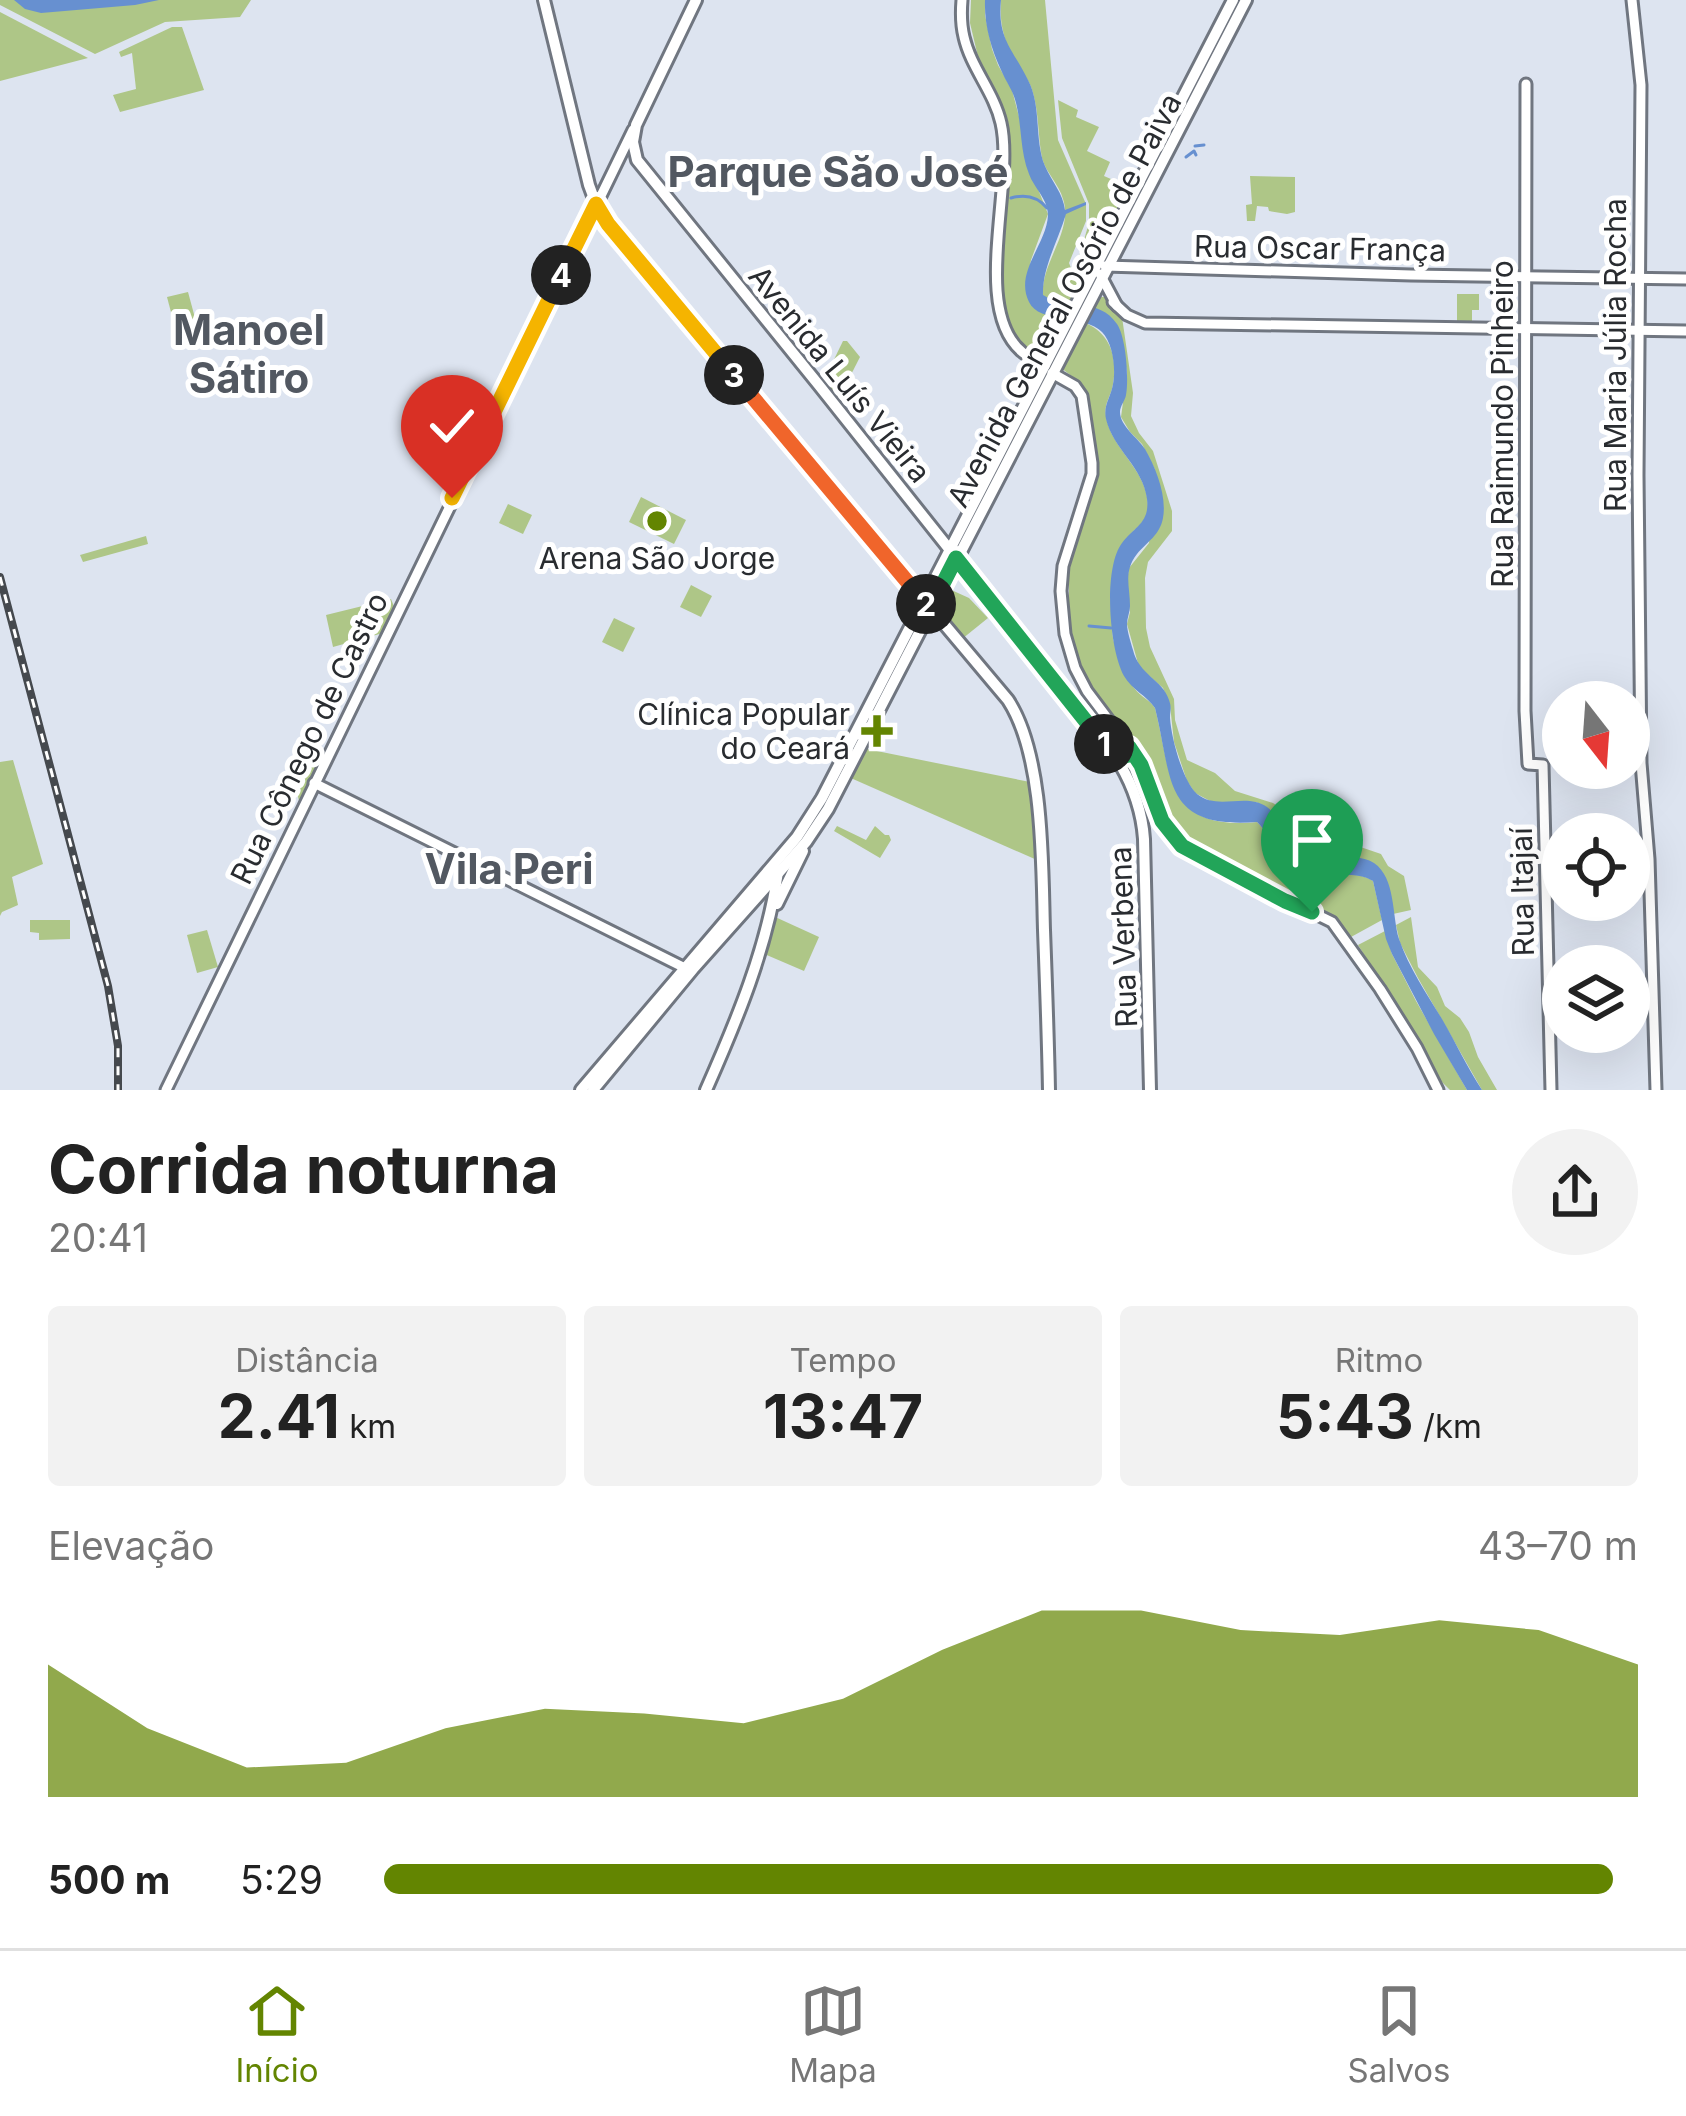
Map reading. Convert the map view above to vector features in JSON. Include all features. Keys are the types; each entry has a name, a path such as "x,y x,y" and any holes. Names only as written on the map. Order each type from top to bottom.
{"main road":[{"path":"544,0 596,204 608,224 1008,700 1028,742 1044,902 1049,1090"},
{"path":"640,166 633,142 636,125 696,0"},
{"name":"Avenida General Osório de Paiva","path":"581,1090 806,842 830,806 953,554 1242,1"},
{"name":"Avenida Luís Vieira","path":"640,166 1132,784"},
{"name":"Avenida General Osório de Paiva","path":"593,1090 797,838 927,605"},
{"path":"1113,756 1125,757 1129,747"},
{"name":"Rua Verbena","path":"1132,784 1144,839 1150,1090"},
{"path":"706,1090 735,1025 772,913 806,842"},
{"path":"772,913 783,854"}],"street":[{"path":"962,0 964,38 1001,121 996,272 1000,305 1013,342 1022,352 1075,386 1082,396 1092,474 1061,591 1064,634 1082,682 1141,765 1162,821 1182,846 1339,929 1417,1048 1438,1090"},
{"name":"Rua Maria Júlia Rocha","path":"1632,0 1641,86 1640,712 1656,1090"},
{"name":"Rua Raimundo Pinheiro","path":"1526,84 1528,764 1542,765"},
{"name":"Rua Cônego de Castro","path":"166,1090 636,125"},
{"name":"Avenida Luís Vieira","path":"623,149 640,166"},
{"path":"1102,270 1117,306"},
{"name":"Rua Oscar França","path":"1102,270 1686,279"},
{"path":"1090,293 1105,294 1127,315 1144,323 1686,331"},
{"path":"314,783 687,971"},
{"name":"Rua Itajaí","path":"1544,789 1551,1090"}],"green space":[{"path":"0,0 251,0 240,17 165,22 95,54 0,5"},
{"path":"971,0 985,0 992,49 1012,90 1048,214 1026,286 1066,318 1043,363 1014,342 1001,299 1008,136 1001,106 979,61 970,23"},
{"path":"1001,0 1045,0 1058,140 1086,204 1086,221 1069,263 1073,273 1085,281 1074,303 1043,296 1065,211 1042,158 1032,88 1005,39"},
{"path":"0,12 88,58 0,81"},
{"path":"172,27 182,27 204,90 120,112 113,95 136,89 132,53 121,57 119,52"},
{"path":"1058,100 1078,110 1076,117 1099,127 1087,151 1110,162 1104,176 1134,189 1088,274 1077,263 1089,223 1089,204 1062,138"},
{"path":"1250,176 1295,177 1295,212 1257,206 1255,221 1247,221 1246,205 1252,204"},
{"path":"188,292 198,329 177,335 167,297"},
{"path":"1457,294 1479,294 1479,310 1472,310 1472,324 1457,323"},
{"path":"1095,297 1104,297 1122,317 1133,393 1131,416 1153,451 1172,511 1172,531 1148,562 1146,628 1174,699 1187,760 1215,773 1235,791 1273,803 1337,839 1381,854 1388,866 1404,876 1411,910 1393,914 1385,878 1340,858 1310,860 1282,837 1276,817 1266,807 1256,802 1212,802 1195,793 1187,781 1174,742 1170,705 1163,688 1139,667 1127,624 1129,568 1149,543 1155,470 1121,417 1127,373 1121,335 1091,305"},
{"path":"1081,321 1099,332 1110,348 1114,378 1106,405 1109,428 1147,495 1147,514 1126,540 1122,553 1113,638 1132,685 1155,708 1178,794 1205,818 1257,822 1277,858 1292,871 1362,876 1373,881 1382,920 1351,937 1316,906 1298,903 1217,863 1170,830 1149,780 1148,766 1087,680 1069,627 1069,570 1098,469 1088,395 1061,368"},
{"path":"843,341 860,357 838,400 823,382"},
{"name":"Arena São Jorge","path":"641,497 686,520 674,544 629,522"},
{"path":"508,504 532,515 523,534 499,523"},
{"path":"146,536 148,544 83,562 80,555"},
{"path":"691,585 712,596 701,617 680,607"},
{"path":"947,588 969,598 988,618 962,639 937,609"},
{"path":"391,599 395,609 383,633 333,647 326,615"},
{"path":"614,618 635,628 623,652 602,642"},
{"path":"867,749 1030,782 1037,860 853,779 849,776"},
{"path":"13,760 43,864 12,877 18,905 0,916 0,762"},
{"path":"321,760 300,805 291,768"},
{"path":"837,826 866,840 875,826 891,840 880,858 834,831"},
{"path":"773,916 819,937 804,971 762,953"},
{"path":"1411,917 1418,967 1469,1032 1497,1090 1482,1090 1400,943 1396,925"},
{"path":"30,920 70,920 70,939 39,940 39,933 30,932"},
{"path":"207,930 218,967 197,973 187,935"},
{"path":"1385,931 1416,1001 1467,1090 1450,1090 1438,1078 1358,945"}],"water":[{"path":"14,0 159,0 41,13"},
{"path":"985,0 1001,0 1004,34 1032,90 1042,156 1065,210 1086,202 1066,214 1043,295 1101,310 1117,324 1123,338 1127,379 1121,417 1153,465 1164,509 1159,529 1130,567 1127,627 1136,659 1169,700 1173,736 1187,780 1205,799 1250,801 1267,807 1287,843 1301,855 1320,861 1366,859 1381,870 1408,960 1482,1090 1467,1090 1392,954 1373,881 1362,876 1316,877 1292,871 1277,858 1257,822 1204,817 1177,795 1155,708 1124,676 1112,629 1110,589 1116,555 1144,519 1147,499 1140,477 1106,419 1114,378 1111,349 1094,326 1034,309 1025,291 1048,215 1026,166 1016,103 991,45"}],"waterway":[{"path":"1195,146 1204,145"},
{"path":"1186,157 1194,151 1196,155"},
{"path":"1011,198 1031,197 1047,208"},
{"path":"1089,626 1111,628"}],"railway":[{"path":"0,577 108,986 118,1046 118,1090"}],"place":[{"name":"Arena São Jorge","path":"657,521"},
{"name":"Clínica Popular do Ceará","path":"877,731"}],"district":[{"name":"Parque Săo José","path":"838,171"},
{"name":"Manoel Sátiro","path":"249,354"},
{"name":"Vila Peri","path":"509,868"}],"route":[{"path":"452,498 596,204 627,249 930,609 956,558 1113,756 1125,757 1129,747 1165,827 1176,840 1312,912"}]}
